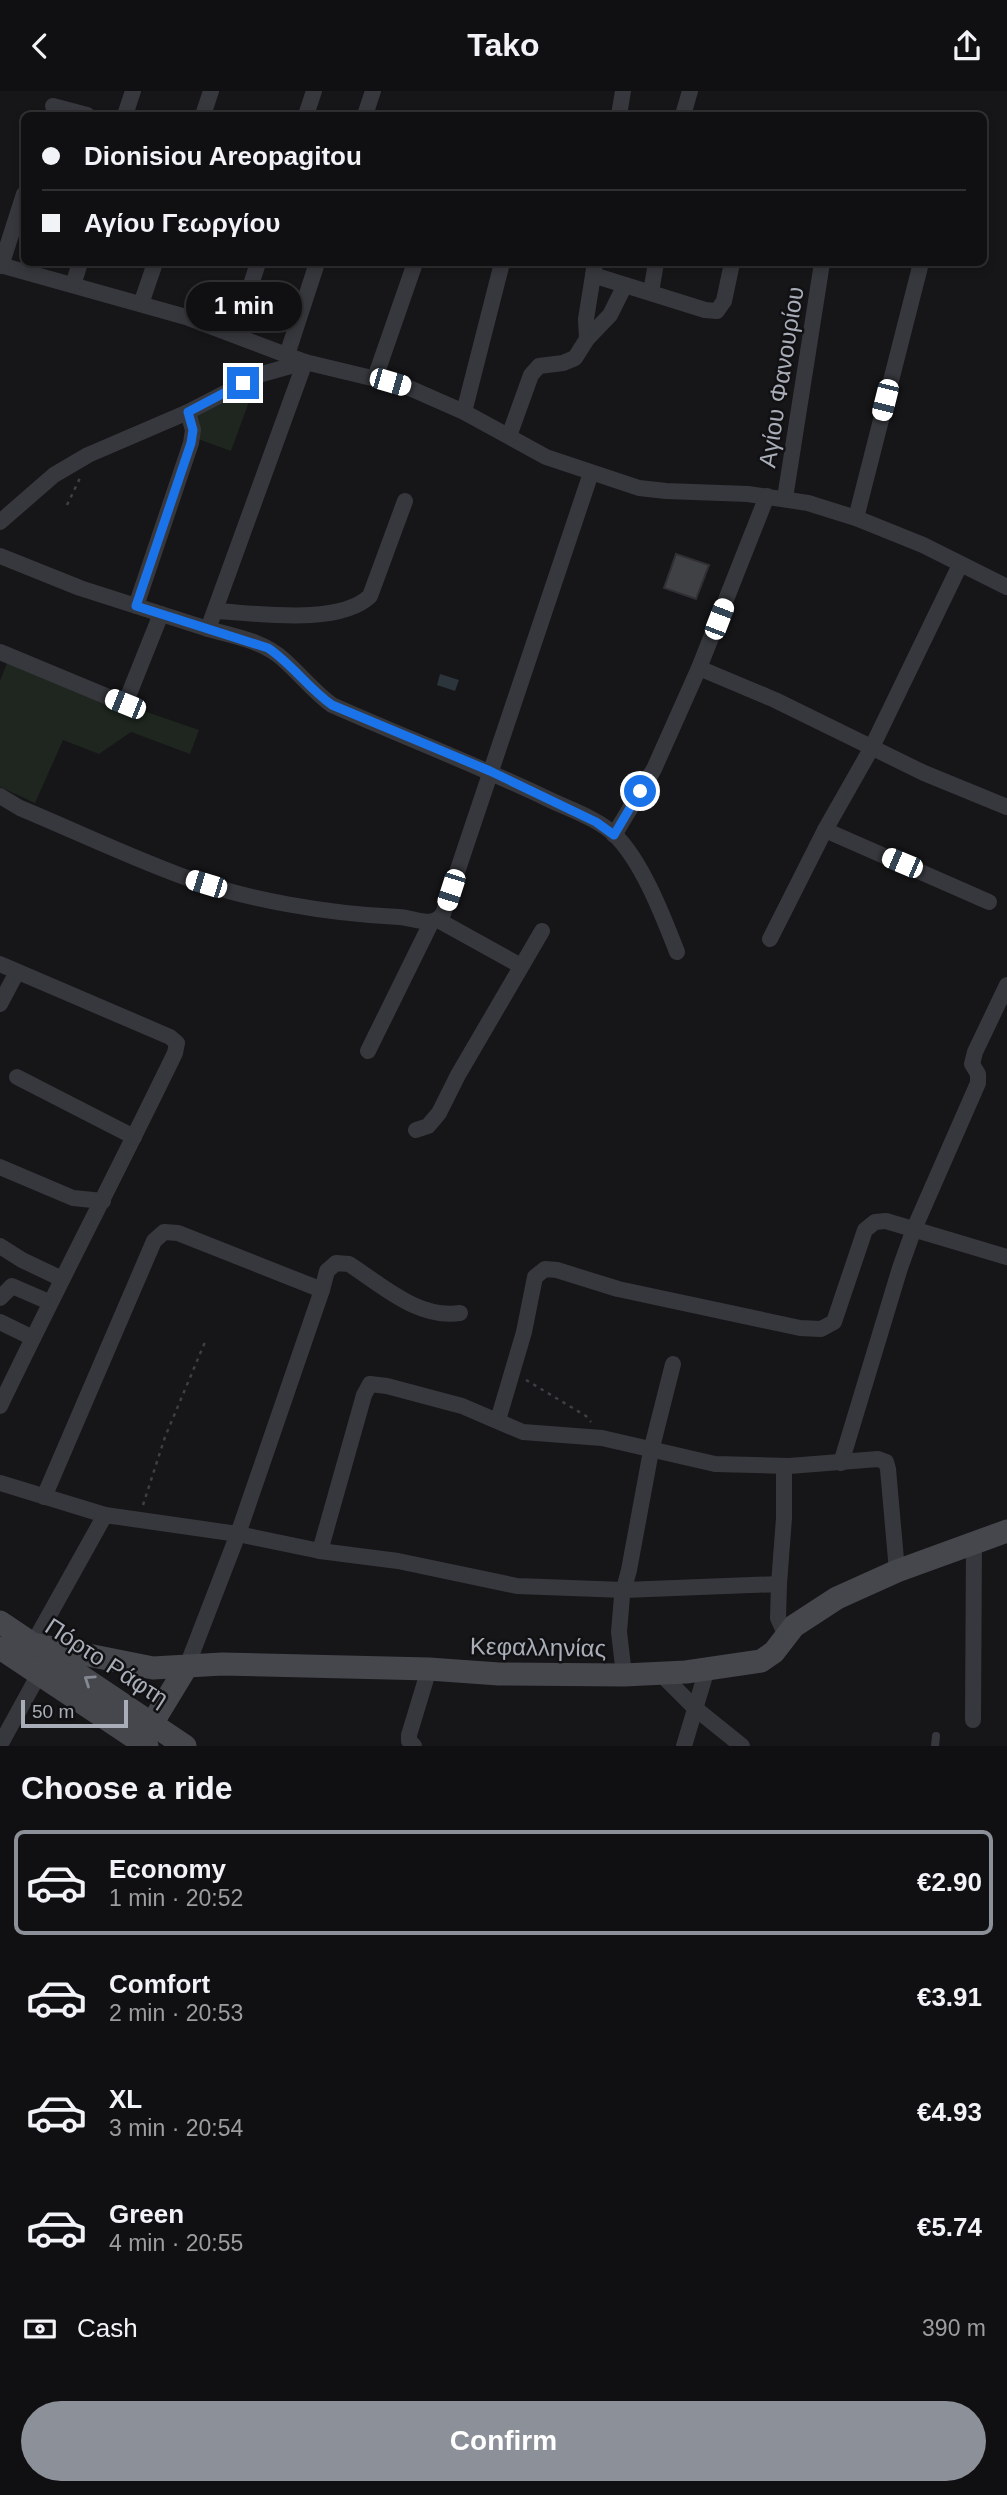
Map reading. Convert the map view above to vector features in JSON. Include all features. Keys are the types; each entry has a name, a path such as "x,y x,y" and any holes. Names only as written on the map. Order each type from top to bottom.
{"street":[{"path":"126,112 133,91"},
{"path":"204,112 211,91"},
{"path":"307,112 314,91"},
{"path":"366,112 373,91"},
{"path":"620,112 623,91"},
{"path":"687,112 690,91"},
{"path":"54,104 78,112"},
{"path":"21,203 1,265 141,304 235,334 305,362 405,386 464,412 545,457 639,488 785,498 856,518 923,545 1007,587"},
{"path":"73,285 79,266"},
{"path":"141,304 154,266"},
{"path":"235,334 257,266"},
{"path":"287,355 316,266"},
{"path":"375,378 414,266"},
{"path":"464,412 501,266"},
{"path":"651,292 655,266"},
{"path":"587,339 586,319 594,269 625,285 705,310 717,311 724,301 732,266"},
{"name":"Αγίου Φανουρίου","path":"785,498 822,266"},
{"path":"856,518 920,266"},
{"path":"509,436 531,375 539,366 563,363 575,358 587,339 610,315 625,285"},
{"path":"262,374 271,349"},
{"path":"0,522 54,475 84,457 188,412 262,374 305,362"},
{"path":"208,629 305,362"},
{"path":"136,606 191,443 193,430 188,412"},
{"path":"368,1051 435,922 443,914 591,473"},
{"path":"614,835 654,769 699,668 766,496"},
{"path":"215,611 296,615 330,612 360,605 370,596 405,501"},
{"path":"0,556 67,583 268,648 332,705 490,771 596,822 614,835 639,868 677,952"},
{"path":"769,939 825,830 871,749 960,565"},
{"path":"0,652 125,704 161,614"},
{"path":"699,668 775,700 871,749 1007,807"},
{"path":"0,796 20,808 180,876 232,892 338,912 363,916 408,917 435,922 521,967"},
{"path":"825,830 989,902"},
{"path":"415,1130 428,1126 439,1113 458,1075 542,931"},
{"path":"0,964 170,1037 177,1043 103,1201 49,1302 0,1406"},
{"path":"0,1005 17,972"},
{"path":"841,1463 914,1229 978,1083 978,1074 972,1064 975,1052 1007,985"},
{"path":"17,1077 134,1137"},
{"path":"0,1167 73,1198 103,1201"},
{"path":"498,1420 524,1332 535,1277 545,1269 557,1270 618,1290 800,1328 821,1329 834,1322 865,1230 875,1222 886,1221 1007,1257"},
{"path":"44,1497 154,1241 164,1231 178,1233 322,1290"},
{"path":"0,1246 62,1279"},
{"path":"145,1739 187,1666 238,1534 327,1271 336,1263 349,1264 418,1309 447,1315 460,1313"},
{"path":"0,1298 12,1286 49,1302"},
{"path":"0,1322 33,1338"},
{"path":"624,1675 619,1632 624,1590 651,1451 673,1364"},
{"path":"320,1552 364,1395 370,1384 462,1406 523,1432 602,1438 715,1464 784,1466 878,1459 886,1462 897,1571"},
{"path":"784,1466 778,1618 786,1636"},
{"path":"0,1483 105,1515 238,1534 320,1552 398,1561 517,1586 624,1590 779,1584"},
{"path":"33,1644 105,1515"},
{"name":"Κεφαλληνίας","path":"33,1644 153,1668 222,1664 429,1669 499,1674 624,1675 707,1669 761,1661 774,1652 805,1617 819,1608 897,1571 1007,1531"},
{"path":"973,1720 974,1541"},
{"name":"Πόρτο Ράφτη","path":"0,1622 33,1644 145,1739"},
{"name":"Πόρτο Ράφτη","path":"0,1648 145,1739 185,1746"},
{"path":"414,1746 409,1741 409,1735 429,1669"},
{"path":"684,1746 707,1669"},
{"path":"660,1673 696,1709 742,1746"},
{"path":"0,1745 39,1674"}],"lane":[{"path":"936,1736 936,1746"}],"path":[{"path":"67,505 79,481 84,457"},
{"path":"139,1519 165,1437 205,1342"},
{"path":"512,1371 586,1416 596,1426 602,1438"}],"shaded area":[{"path":"254,388 231,451 198,439 197,416"},
{"path":"9,658 77,688 199,730 190,754 131,732 99,754 63,740 35,803 0,787 0,681"},
{"path":"440,674 459,680 455,691 437,685"}],"building":[{"path":"676,554 709,565 696,599 664,588"}],"route":[{"path":"243,383 188,412 193,430 191,443 136,606 268,648 332,705 490,771 596,822 614,835 640,791"}]}
